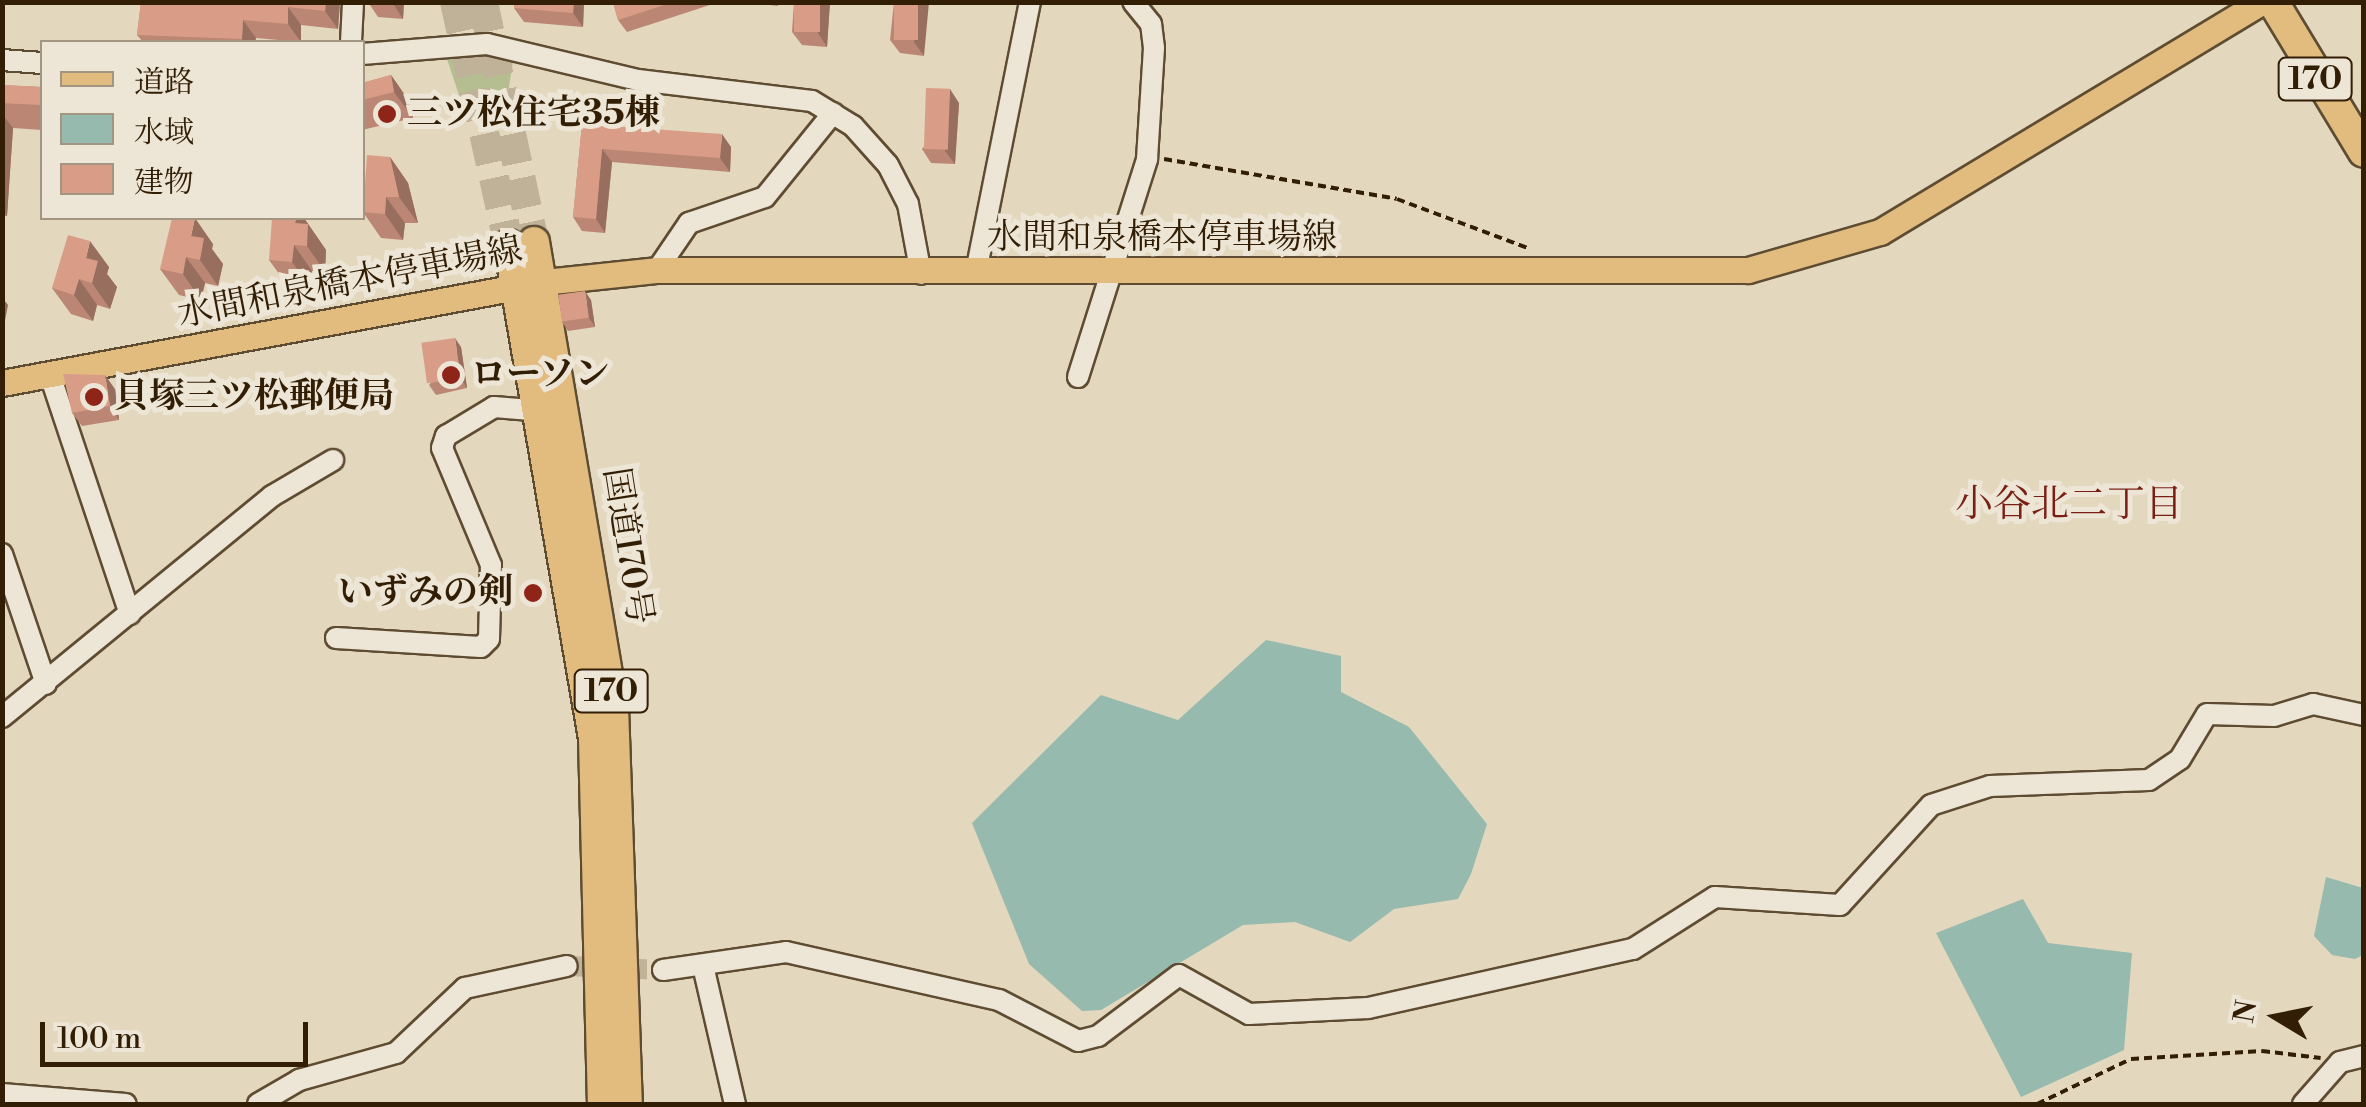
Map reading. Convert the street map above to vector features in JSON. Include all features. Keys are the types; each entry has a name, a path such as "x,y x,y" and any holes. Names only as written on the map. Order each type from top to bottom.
{"highway":[{"name":"170","path":"2272,2 2364,152"},
{"name":"国道170号","path":"521,244 613,707 628,1104"},
{"name":"国道170号","path":"531,285 542,411 594,738 603,1104"}],"main road":[{"name":"水間和泉橋本停車場線","path":"2,383 531,285 656,270 1697,274 1781,264 1880,232 2262,2"}],"street":[{"path":"350,40 353,2"},
{"path":"976,272 1030,2"},
{"path":"1078,377 1117,274 1147,159 1154,48 1151,24 1133,2"},
{"path":"365,54 487,44 638,80 778,93 833,113 888,165 908,204 921,274"},
{"path":"2,60 40,62"},
{"path":"656,270 689,224 765,197 833,113"},
{"path":"50,375 130,614"},
{"path":"336,638 481,647 490,639 491,565 442,448 446,436 494,407 542,411"},
{"path":"2,717 272,496 333,460"},
{"path":"2,554 46,684"},
{"path":"663,970 704,970 786,952 999,1000 1078,1040 1098,1036 1179,975 1249,1014 1368,1008 1633,949 1715,897 1840,904 1932,805 1990,786 2149,780 2180,758 2207,714 2274,716 2314,704 2364,716"},
{"path":"258,1104 299,1080 396,1053 465,988 568,966"},
{"path":"704,970 735,1104"},
{"path":"2304,1104 2340,1062 2364,1056"},
{"path":"2,1094 126,1104"}],"path":[{"path":"1147,159 1396,199 1528,247"},
{"path":"2037,1104 2131,1059 2262,1051 2340,1062"}],"green space":[{"path":"445,53 513,61 506,105 465,113"}],"water":[{"path":"1266,640 1341,656 1341,692 1409,727 1487,824 1471,874 1458,899 1394,909 1350,942 1295,922 1243,925 1101,1010 1082,1011 1029,964 972,823 1101,695 1178,720"},
{"path":"2326,877 2363,888 2363,955 2355,959 2332,955 2314,936"},
{"path":"2023,899 2048,943 2132,953 2124,1050 2021,1097 1936,933"}],"building":[{"path":"141,2 326,2 325,11 288,7 288,24 243,20 242,39 137,35"},
{"path":"514,2 574,2 573,13 514,8"},
{"path":"613,2 673,2 618,20"},
{"path":"794,2 820,2 820,32 794,32"},
{"path":"894,2 918,2 918,40 894,40"},
{"path":"391,75 394,92 365,99 365,82"},
{"path":"2,85 40,87 40,105 2,103"},
{"path":"926,88 950,89 948,150 924,149"},
{"path":"582,124 722,134 720,158 602,149 596,219 573,217"},
{"path":"367,155 390,157 399,197 386,197 385,214 365,212"},
{"path":"172,220 195,220 191,236 204,238 200,260 186,257 183,274 160,269"},
{"path":"272,220 308,224 307,246 294,245 292,262 269,260"},
{"path":"68,235 90,241 86,258 98,261 92,283 79,279 74,295 52,288"},
{"path":"585,291 589,318 562,321 558,295"},
{"path":"455,338 461,379 427,383 421,343"},
{"path":"63,374 105,375 110,406 72,413"}],"tunnel":[{"path":"455,2 509,245"},
{"path":"483,2 534,242"},
{"path":"567,966 663,970"}],"place":[{"name":"三ツ松住宅35棟","path":"387,114"},
{"name":"ローソン","path":"451,375"},
{"name":"貝塚三ツ松郵便局","path":"94,397"},
{"name":"いずみの剣","path":"533,593"}],"district":[{"name":"小谷北二丁目","path":"2069,505"}]}
